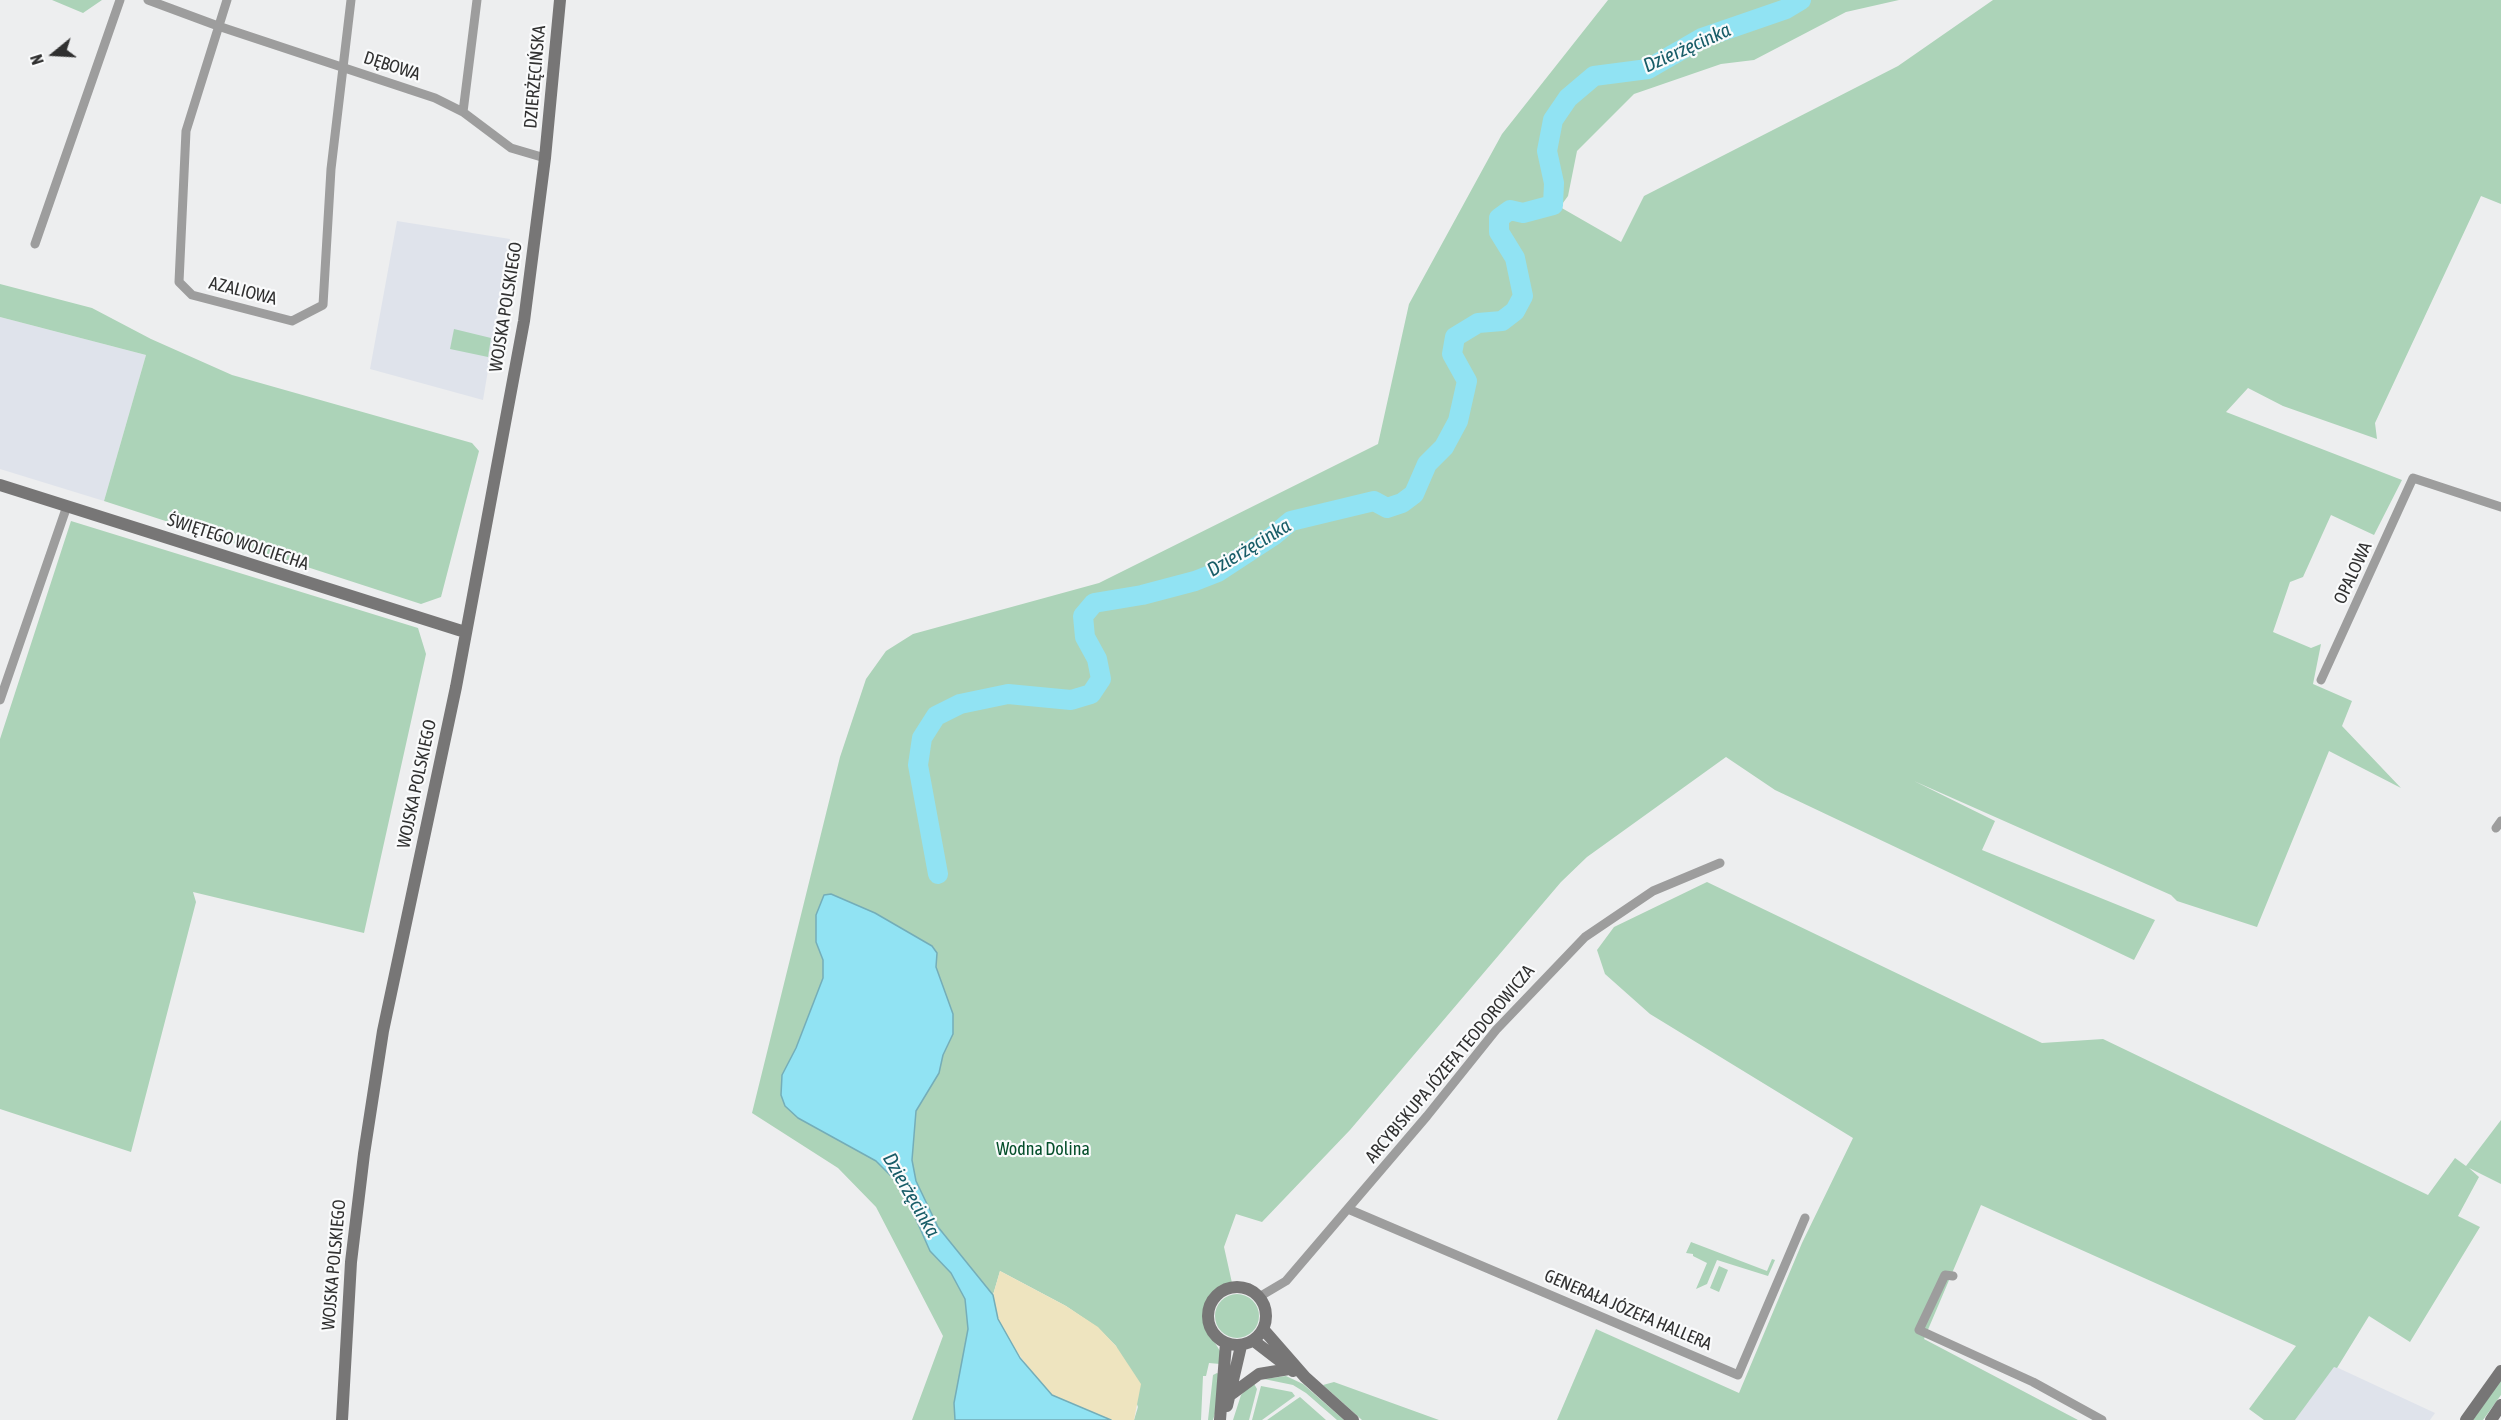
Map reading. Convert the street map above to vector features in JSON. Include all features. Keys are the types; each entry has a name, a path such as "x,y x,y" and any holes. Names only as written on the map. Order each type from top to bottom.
{"street":[{"path":"35,244 120,0"},
{"name":"DĘBOWA","path":"148,0 218,26 435,98 463,112 511,148 545,158"},
{"path":"218,26 227,0"},
{"path":"344,68 351,0"},
{"path":"463,112 477,0"},
{"name":"DZIERŻĘCIŃSKA","path":"545,158 560,0"},
{"name":"AZALIOWA","path":"218,26 186,131 179,282 192,295 292,321 323,305 331,169 344,68"},
{"name":"WOJSKA POLSKIEGO","path":"342,1420 351,1262 383,1031 465,632 524,321 545,158"},
{"name":"OPALOWA","path":"2321,680 2413,478 2501,507"},
{"name":"ŚWIĘTEGO WOJCIECHA","path":"0,485 465,632"},
{"path":"0,700 67,506"},
{"name":"ARCYBISKUPA JÓZEFA TEODOROWICZA","path":"1259,1297 1287,1281 1496,1030 1585,937 1653,891 1720,863"},
{"name":"GENERAŁA JÓZEFA HALLERA","path":"1348,1209 1738,1375 1805,1218"},
{"path":"1953,1276 1945,1275 1919,1330 2033,1382 2102,1420"},
{"path":"1241,1287 1259,1297 1266,1309 1263,1329 1254,1341 1240,1346 1226,1344 1214,1335 1208,1323 1208,1309 1215,1297 1227,1289 1241,1287"},
{"path":"1263,1329 1305,1377 1353,1420"},
{"path":"1254,1341 1289,1369 1305,1377"},
{"path":"1222,1420 1226,1344"},
{"path":"1222,1420 1240,1346"},
{"path":"1229,1396 1259,1374 1289,1369"},
{"path":"2466,1420 2501,1371"},
{"path":"2491,1420 2501,1405"}],"shaded area":[{"path":"397,221 510,239 483,400 370,369"},
{"path":"0,317 146,355 104,501 0,469"},
{"path":"2334,1366 2435,1413 2430,1420 2295,1420"}],"green space":[{"path":"52,0 102,0 83,13"},
{"name":"Wodna Dolina","path":"1608,0 1899,0 1846,12 1754,60 1721,64 1634,94 1577,151 1568,196 1560,207 1621,242 1644,196 1898,66 1993,0 2501,0 2501,204 2481,196 2375,423 2377,439 2283,406 2248,388 2226,412 2402,480 2374,535 2331,515 2303,577 2290,582 2273,632 2311,648 2321,644 2313,684 2352,701 2342,726 2401,788 2329,751 2257,927 2177,901 2171,895 1914,781 1995,821 1982,850 2155,920 2134,960 1775,790 1726,757 1587,857 1561,882 1350,1130 1262,1222 1236,1214 1224,1247 1232,1283 1214,1291 1204,1308 1206,1328 1220,1351 1220,1364 1209,1363 1206,1376 1203,1376 1201,1420 1134,1420 1138,1407 1116,1346 1098,1328 1066,1306 1000,1271 993,1295 938,1227 916,1181 912,1160 916,1111 939,1073 943,1055 953,1034 936,967 937,953 932,946 875,913 831,894 824,895 816,915 816,942 823,960 823,978 796,1048 782,1075 798,1118 876,1161 903,1190 930,1251 951,1273 965,1299 968,1329 954,1403 955,1420 912,1420 943,1336 876,1207 838,1168 752,1113 840,757 866,679 886,651 913,634 1099,583 1378,444 1409,304 1502,134"},
{"path":"0,284 92,308 151,339 232,375 472,443 479,451 441,597 421,604 104,501 146,355 0,317"},
{"path":"454,329 491,338 488,357 450,349"},
{"path":"71,521 418,628 426,654 364,933 193,892 196,902 131,1152 0,1109 0,739"},
{"path":"1707,882 2042,1043 2103,1039 2428,1195 2455,1158 2466,1166 2501,1120 2501,1184 2469,1168 2479,1177 2458,1216 2480,1227 2410,1342 2369,1316 2337,1368 2334,1367 2295,1420 2264,1420 2249,1409 2296,1346 1981,1205 1924,1339 2078,1420 1557,1420 1596,1329 1739,1393 1802,1243 1853,1138 1650,1014 1605,974 1597,950 1614,927"},
{"path":"1691,1242 1767,1271 1772,1259 1775,1260 1768,1276 1717,1260 1707,1284 1696,1289 1707,1263 1693,1254 1686,1253"},
{"path":"1719,1266 1728,1270 1719,1292 1710,1288"},
{"path":"1237,1294 1252,1301 1259,1316 1252,1331 1237,1338 1222,1331 1215,1316 1222,1301"},
{"path":"1219,1374 1217,1407 1213,1420 1208,1420 1213,1375"},
{"path":"1286,1376 1303,1384 1344,1420 1337,1420 1306,1393 1293,1385 1264,1379"},
{"path":"2501,1380 2501,1395 2483,1420 2473,1420"},
{"path":"1253,1382 1257,1389 1249,1420 1233,1420 1241,1395"},
{"path":"1334,1382 1439,1420 1362,1420 1323,1385"},
{"path":"1261,1386 1292,1392 1295,1396 1262,1420 1252,1420"},
{"path":"1300,1397 1326,1420 1267,1420 1297,1399"}],"sand":[{"path":"1000,1271 1066,1306 1098,1327 1116,1346 1141,1384 1134,1420 1111,1420 1052,1395 1007,1339 998,1319 993,1295"}],"water":[{"path":"831,894 875,913 932,946 937,953 936,967 953,1014 953,1034 943,1055 939,1073 916,1111 912,1160 916,1181 938,1227 993,1295 998,1319 1020,1358 1052,1395 1111,1420 955,1420 954,1403 968,1329 965,1299 951,1273 930,1251 903,1190 890,1175 876,1161 798,1118 785,1106 781,1095 782,1075 796,1048 823,978 823,960 816,942 816,915 824,895"}],"waterway":[{"name":"Dzierżęcinka","path":"938,874 918,765 922,738 936,716 960,704 1008,694 1071,700 1091,694 1101,679 1097,659 1085,637 1083,616 1094,603 1142,595 1195,581 1218,572 1273,536 1291,521 1374,501 1387,508 1402,503 1414,494 1427,464 1444,447 1458,421 1467,381 1452,354 1455,337 1478,323 1502,321 1515,311 1523,296 1515,258 1499,232 1499,218 1510,210 1523,213 1553,205 1554,183 1547,151 1553,120 1568,98 1594,76 1648,69 1702,38 1786,9 1801,0"}]}
